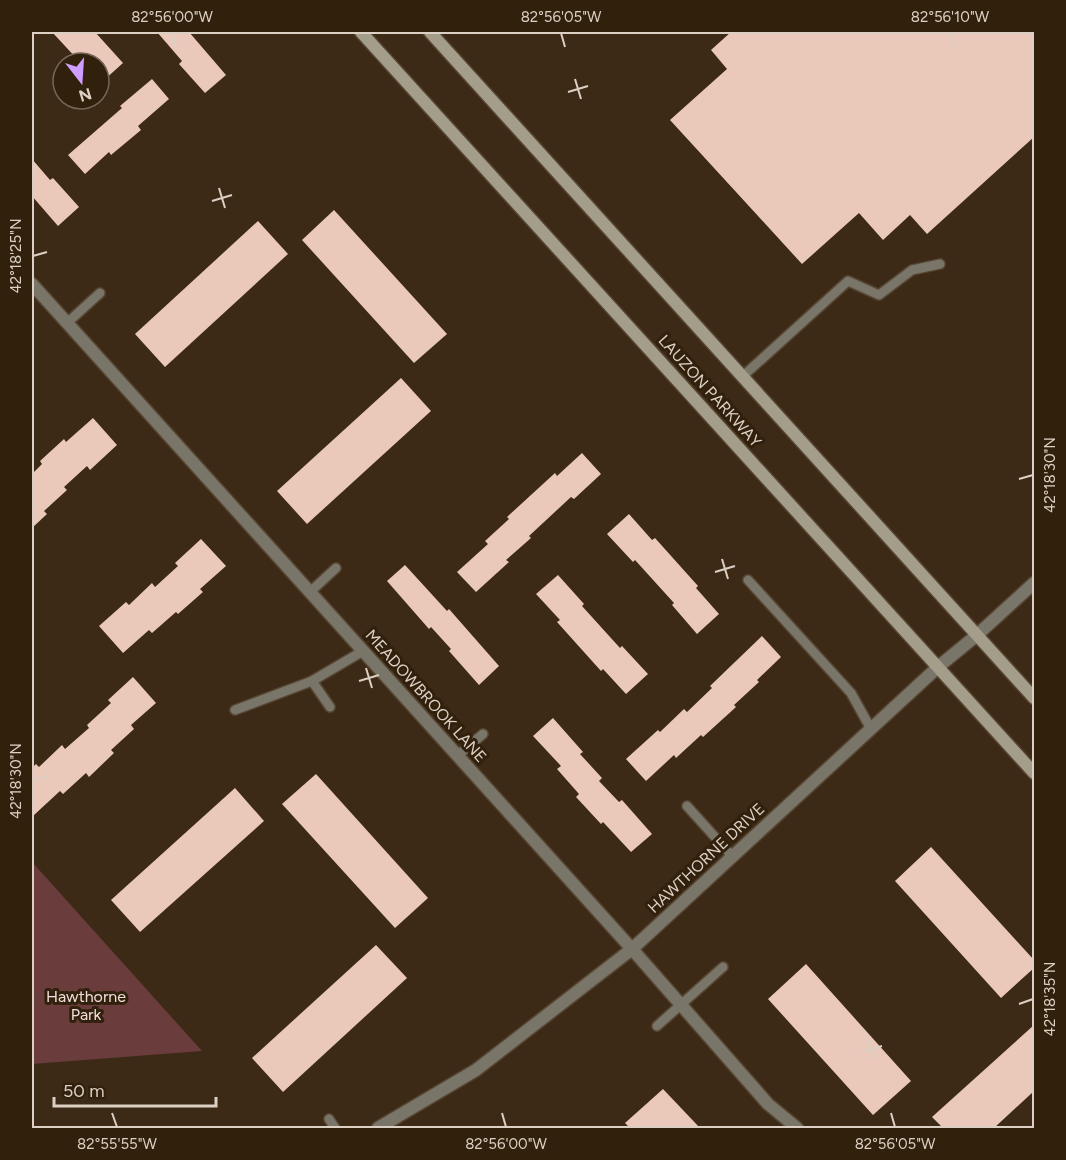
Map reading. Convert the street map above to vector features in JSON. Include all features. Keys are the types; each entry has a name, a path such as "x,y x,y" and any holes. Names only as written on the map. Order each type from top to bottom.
{"main road":[{"name":"LAUZON PARKWAY","path":"361,32 1035,773"},
{"name":"LAUZON PARKWAY","path":"430,32 1035,698"}],"street":[{"name":"MEADOWBROOK LANE","path":"32,284 632,949 768,1104 797,1128"},
{"name":"HAWTHORNE DRIVE","path":"378,1128 476,1070 632,949 938,667 1035,583"}],"lane":[{"path":"743,376 848,280 879,295 912,270 940,264"},
{"path":"67,323 100,293"},
{"path":"310,592 336,568"},
{"path":"748,580 851,693 871,729"},
{"path":"235,710 312,681 363,651"},
{"path":"312,681 330,707"},
{"path":"458,756 483,734"},
{"path":"687,806 732,856"},
{"path":"657,1026 723,967"},
{"path":"329,1119 335,1128"}],"green space":[{"name":"Hawthorne Park","path":"32,862 202,1051 32,1064"}],"building":[{"path":"52,32 95,32 123,63 111,74 111,51 70,51"},
{"path":"157,32 189,32 226,75 205,93 179,64 182,61"},
{"path":"731,32 1034,32 1034,137 927,234 910,215 883,240 859,213 802,264 670,120 727,69 711,50"},
{"path":"152,79 169,99 138,126 141,130 111,155 109,152 85,174 68,155"},
{"path":"32,159 50,180 53,178 79,207 58,226 32,196"},
{"path":"334,210 447,334 414,363 302,240"},
{"path":"258,221 288,254 165,367 135,334"},
{"path":"401,378 431,411 307,524 277,491"},
{"path":"93,418 117,445 90,470 87,466 64,487 67,490 44,511 47,514 32,528 32,474 42,464 40,461 64,439 66,442"},
{"path":"582,453 601,474 574,499 571,497 529,536 531,538 506,560 509,562 476,592 457,572 488,544 485,541 509,519 507,517 555,473 557,476"},
{"path":"629,514 652,540 655,538 698,586 696,588 719,614 697,634 672,605 674,603 635,560 633,562 607,534"},
{"path":"201,539 226,566 200,589 203,592 178,614 176,612 152,633 149,630 123,653 99,626 126,602 129,605 152,583 155,587 178,566 175,563"},
{"path":"405,565 447,611 449,609 499,666 479,685 449,651 451,649 431,627 429,629 387,581"},
{"path":"558,575 620,648 622,646 648,674 626,694 603,669 601,671 557,622 560,620 536,594"},
{"path":"762,636 781,657 734,705 736,707 676,758 674,755 646,781 626,759 684,709 687,712 712,688 710,686"},
{"path":"133,677 156,703 131,725 134,729 111,750 114,753 89,777 86,773 63,794 60,791 34,815 32,813 32,768 36,764 39,767 62,745 65,749 89,728 87,725 111,703 108,700"},
{"path":"553,718 583,752 580,754 602,778 599,781 619,802 622,800 652,834 631,852 576,797 579,794 557,769 561,766 533,736"},
{"path":"316,774 428,898 395,928 282,804"},
{"path":"235,788 264,821 140,932 111,900"},
{"path":"931,847 1034,960 1034,968 1001,998 895,881"},
{"path":"376,945 407,978 283,1092 252,1058"},
{"path":"806,964 911,1081 873,1115 768,999"},
{"path":"1034,1025 1034,1091 994,1128 943,1128 932,1117"},
{"path":"663,1089 700,1128 630,1128 625,1123"}]}
